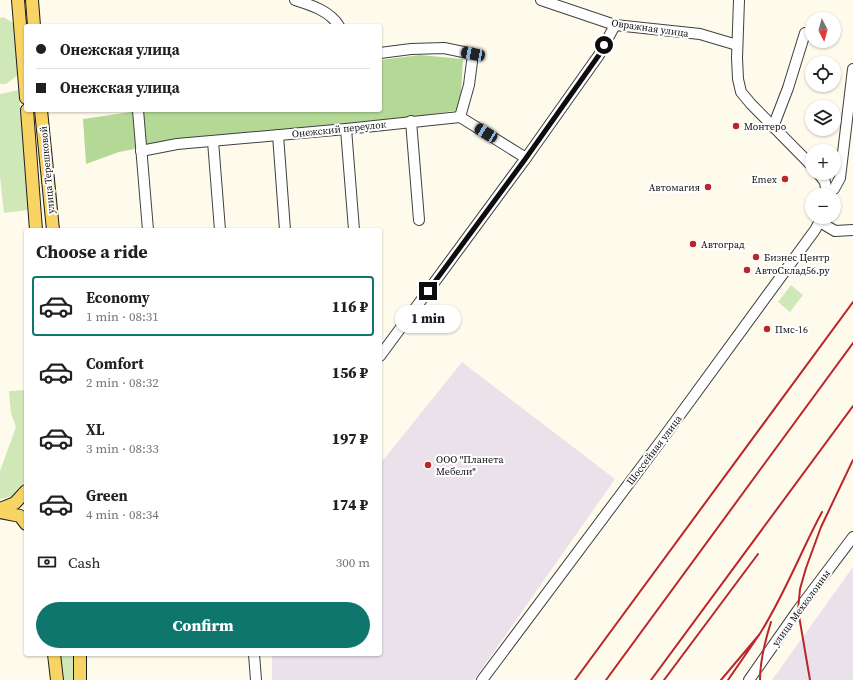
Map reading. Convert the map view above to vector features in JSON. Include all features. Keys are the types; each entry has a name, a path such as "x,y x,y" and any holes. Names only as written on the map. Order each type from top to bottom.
{"main road":[{"path":"18,0 24,74"},
{"path":"32,0 34,24"},
{"name":"улица Терешковой","path":"27,112 36,228"},
{"name":"улица Терешковой","path":"41,112 53,228"},
{"path":"0,509 15,502 24,493"},
{"path":"0,512 20,516 24,521"},
{"path":"54,656 57,680"},
{"path":"80,656 80,680"}],"street":[{"path":"295,0 315,6 338,24"},
{"name":"Овражная улица","path":"541,0 615,25 700,34 737,45"},
{"path":"739,0 737,73 741,92 750,104 805,159"},
{"path":"382,353 526,158 599,55 615,25"},
{"path":"773,127 788,88 805,33"},
{"path":"382,53 411,49 444,48 473,54 469,85 460,117 526,158"},
{"path":"835,188 840,178 853,69"},
{"path":"138,112 148,228"},
{"name":"Онежский переулок","path":"141,151 177,144 460,117"},
{"path":"411,121 419,220"},
{"path":"346,129 354,228"},
{"path":"278,135 285,228"},
{"path":"214,141 220,228"},
{"name":"Шоссейная улица","path":"482,680 663,438 819,224"},
{"path":"826,224 835,231 853,230"},
{"name":"улица Мехколонны","path":"750,680 798,610 853,537"},
{"path":"254,656 256,680"}],"shaded area":[{"path":"462,362 615,479 474,680 272,680 272,656 382,656 382,462"},
{"path":"853,567 853,680 772,680"}],"green space":[{"path":"3,17 14,23 18,75 6,84 0,84 0,18"},
{"path":"420,55 463,59 460,110 406,118 165,143 119,152 86,164 83,119 131,112 382,112 382,60"},
{"path":"19,90 28,210 4,213 0,177 0,94"},
{"path":"791,285 803,295 790,312 778,302"},
{"path":"24,390 24,483 13,496 0,499 0,471 16,427 11,413 9,391"},
{"path":"60,656 74,656 74,680 63,680"}],"railway":[{"path":"575,680 853,302"},
{"path":"606,680 853,343"},
{"path":"651,680 853,406"},
{"path":"810,680 798,610 800,589 821,527 853,460"},
{"path":"759,635 784,590 822,512"},
{"path":"664,680 758,554"},
{"path":"760,680 763,651 771,622"},
{"path":"721,680 759,635 728,680"}],"place":[{"name":"Монтеро","path":"736,126"},
{"name":"Emex","path":"785,179"},
{"name":"Автомагия","path":"708,187"},
{"name":"Автоград","path":"693,244"},
{"name":"Бизнес Центр","path":"756,257"},
{"name":"АвтоСклад56.ру","path":"747,270"},
{"name":"Пмс-16","path":"767,329"},
{"name":"ООО \"Планета Мебели\"","path":"428,465"}],"route":[{"path":"428,291 526,158 599,55 604,45"}]}
